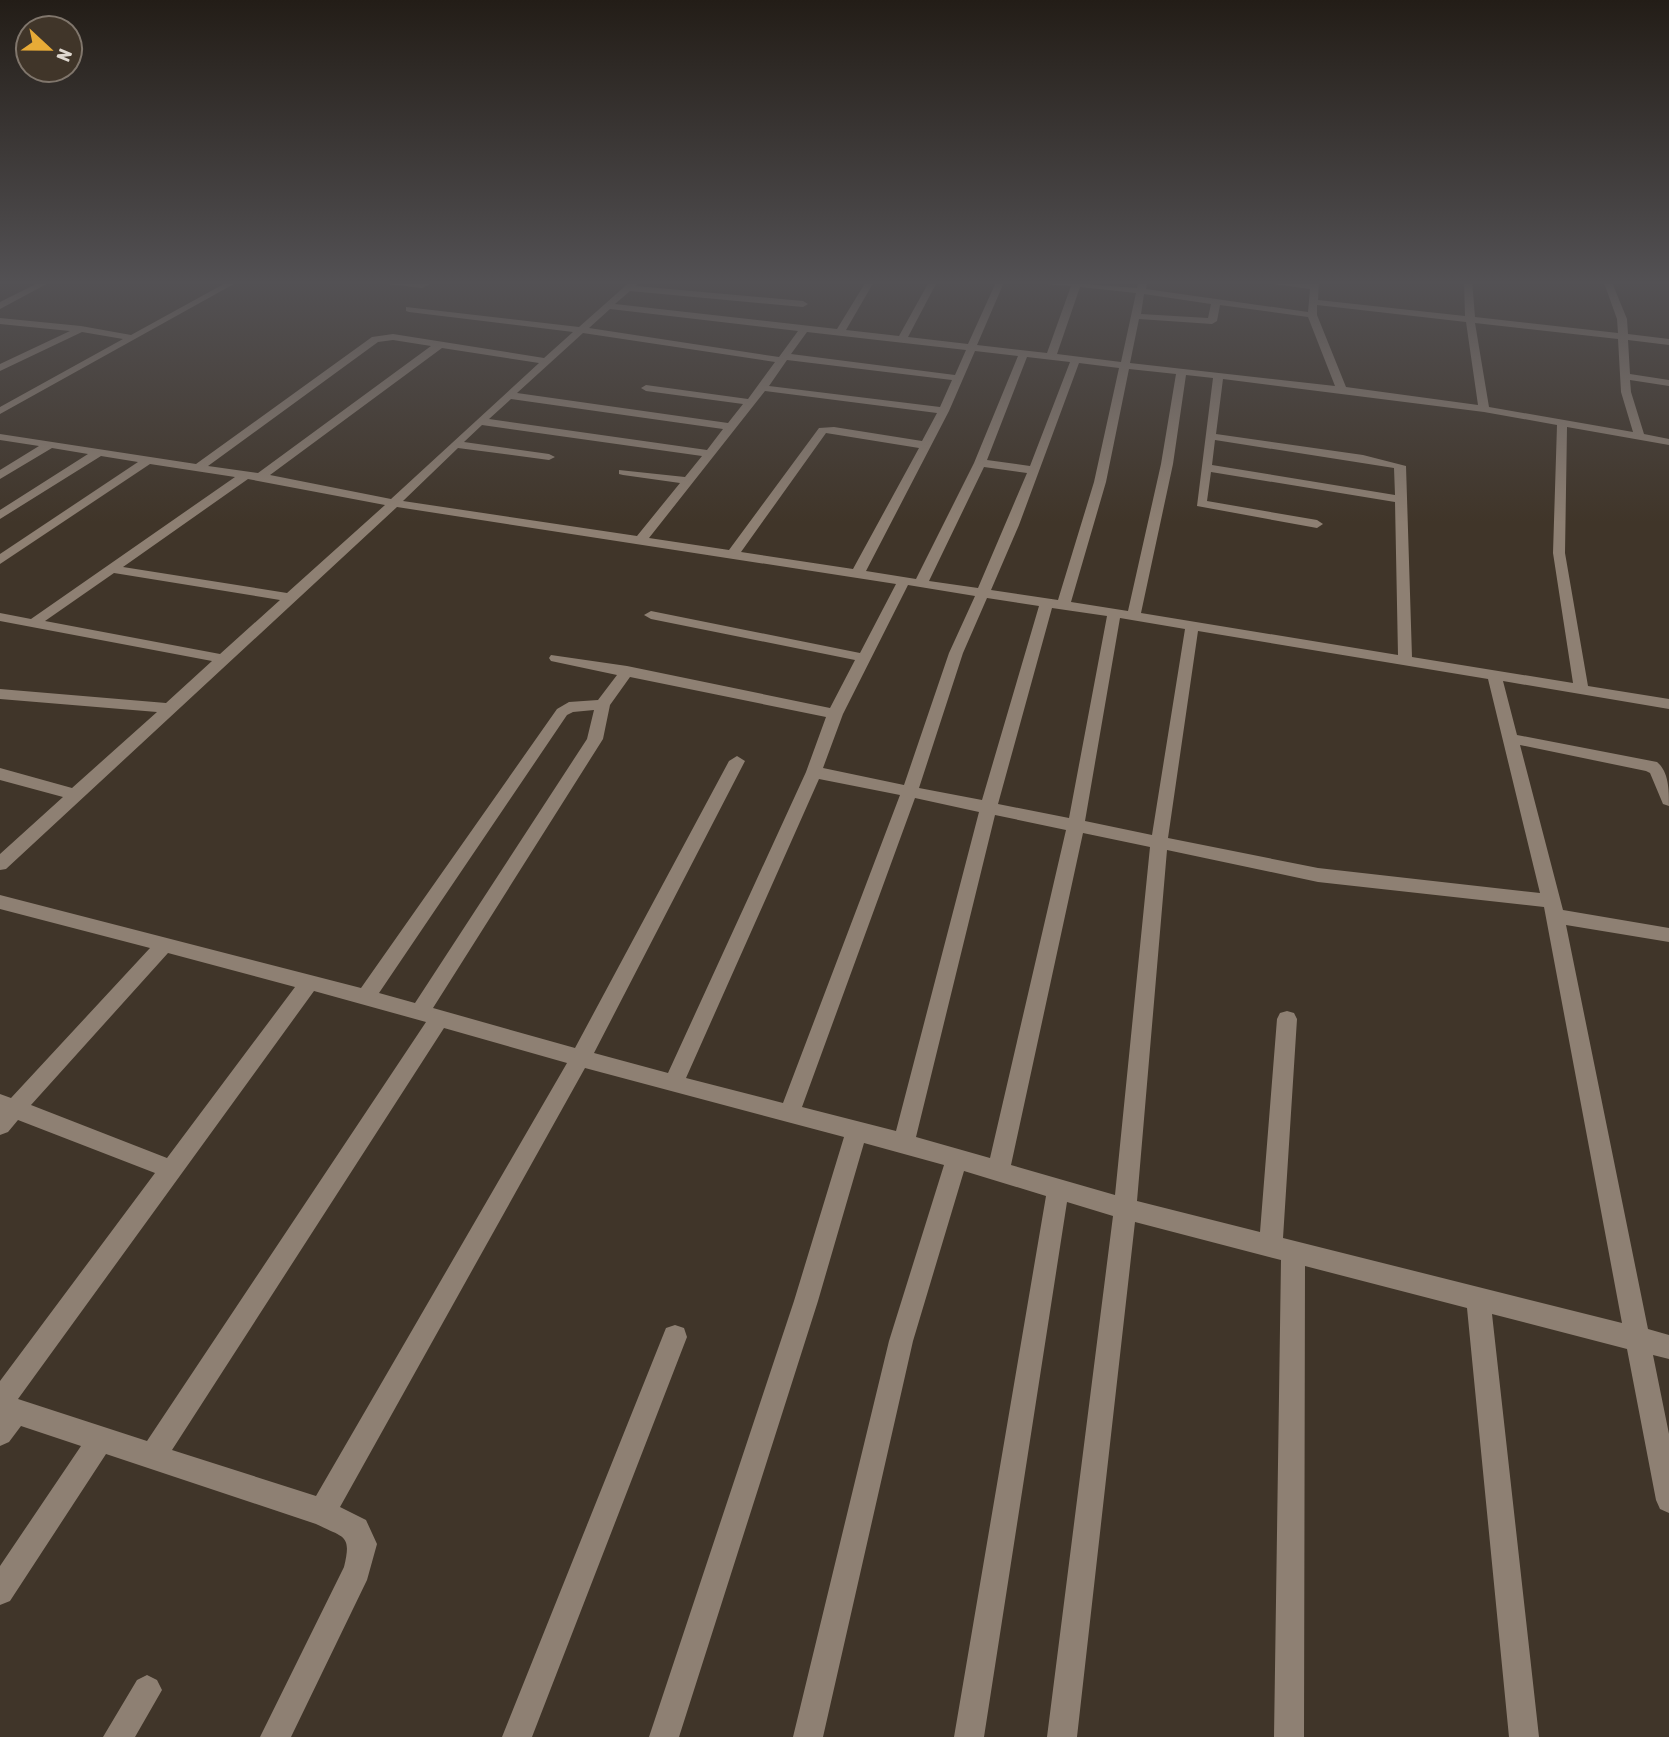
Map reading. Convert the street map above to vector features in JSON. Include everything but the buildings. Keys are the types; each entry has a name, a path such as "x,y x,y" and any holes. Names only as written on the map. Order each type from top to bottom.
{"street":[{"path":"0,411 91,361"},
{"path":"199,467 345,361"},
{"path":"260,477 417,361"},
{"path":"0,864 545,361"},
{"path":"640,541 711,454 762,388 779,361"},
{"path":"808,361 958,378"},
{"path":"858,573 924,444 944,411 966,361"},
{"path":"921,583 980,463 1021,361"},
{"path":"789,1114 909,793 956,653 985,593 1075,361"},
{"path":"1092,361 1484,409 1669,442"},
{"path":"1063,605 1100,482 1125,361"},
{"path":"1331,361 1342,390"},
{"path":"1477,361 1484,409"},
{"path":"1623,361 1624,376 1640,438"},
{"path":"1134,616 1167,464 1182,371"},
{"path":"1218,376 1201,503 1317,524"},
{"path":"1624,376 1669,383"},
{"path":"646,388 750,402"},
{"path":"762,388 944,411"},
{"path":"508,395 731,427"},
{"path":"480,421 711,454"},
{"path":"1562,424 1559,554 1580,688"},
{"path":"733,554 823,430 924,444"},
{"path":"1210,436 1395,463 1402,469 1400,499 1405,660"},
{"path":"0,437 260,477 394,503 1134,616 1669,704"},
{"path":"0,474 51,444"},
{"path":"455,444 549,457"},
{"path":"0,515 101,452"},
{"path":"0,560 149,459"},
{"path":"980,463 1032,470"},
{"path":"1206,468 1400,499"},
{"path":"624,472 689,481"},
{"path":"34,623 245,475"},
{"path":"112,569 291,598"},
{"path":"673,1084 814,772 835,714 904,580"},
{"path":"904,1143 988,808 1047,603"},
{"path":"998,1172 1076,825 1114,613"},
{"path":"651,615 865,658"},
{"path":"0,617 223,659"},
{"path":"1062,1737 1125,1209 1159,844 1192,627"},
{"path":"556,658 835,714"},
{"path":"152,1457 430,1015 595,739 603,705 627,671"},
{"path":"1494,674 1553,909 1669,1500"},
{"path":"0,694 169,708"},
{"path":"365,997 562,712 569,707 603,705"},
{"path":"1508,738 1651,766 1657,770 1669,800"},
{"path":"322,1512 581,1057 737,761"},
{"path":"814,772 1159,844 1366,883 1553,909 1669,935"},
{"path":"0,774 75,795"},
{"path":"0,902 365,997 673,1084 904,1143 1125,1209 1669,1347"},
{"path":"0,1125 7,1106 164,945"},
{"path":"275,1737 357,1570 363,1544 356,1531 322,1512 101,1439 4,1413 173,1170 309,983"},
{"path":"1287,1019 1282,1247 1290,1737"},
{"path":"7,1106 173,1170"},
{"path":"664,1737 806,1301 857,1131"},
{"path":"807,1737 901,1341 957,1158"},
{"path":"969,1737 1058,1189"},
{"path":"1478,1297 1524,1737"},
{"path":"517,1737 675,1337"},
{"path":"0,1591 101,1439"},
{"path":"118,1737 147,1690"}]}
